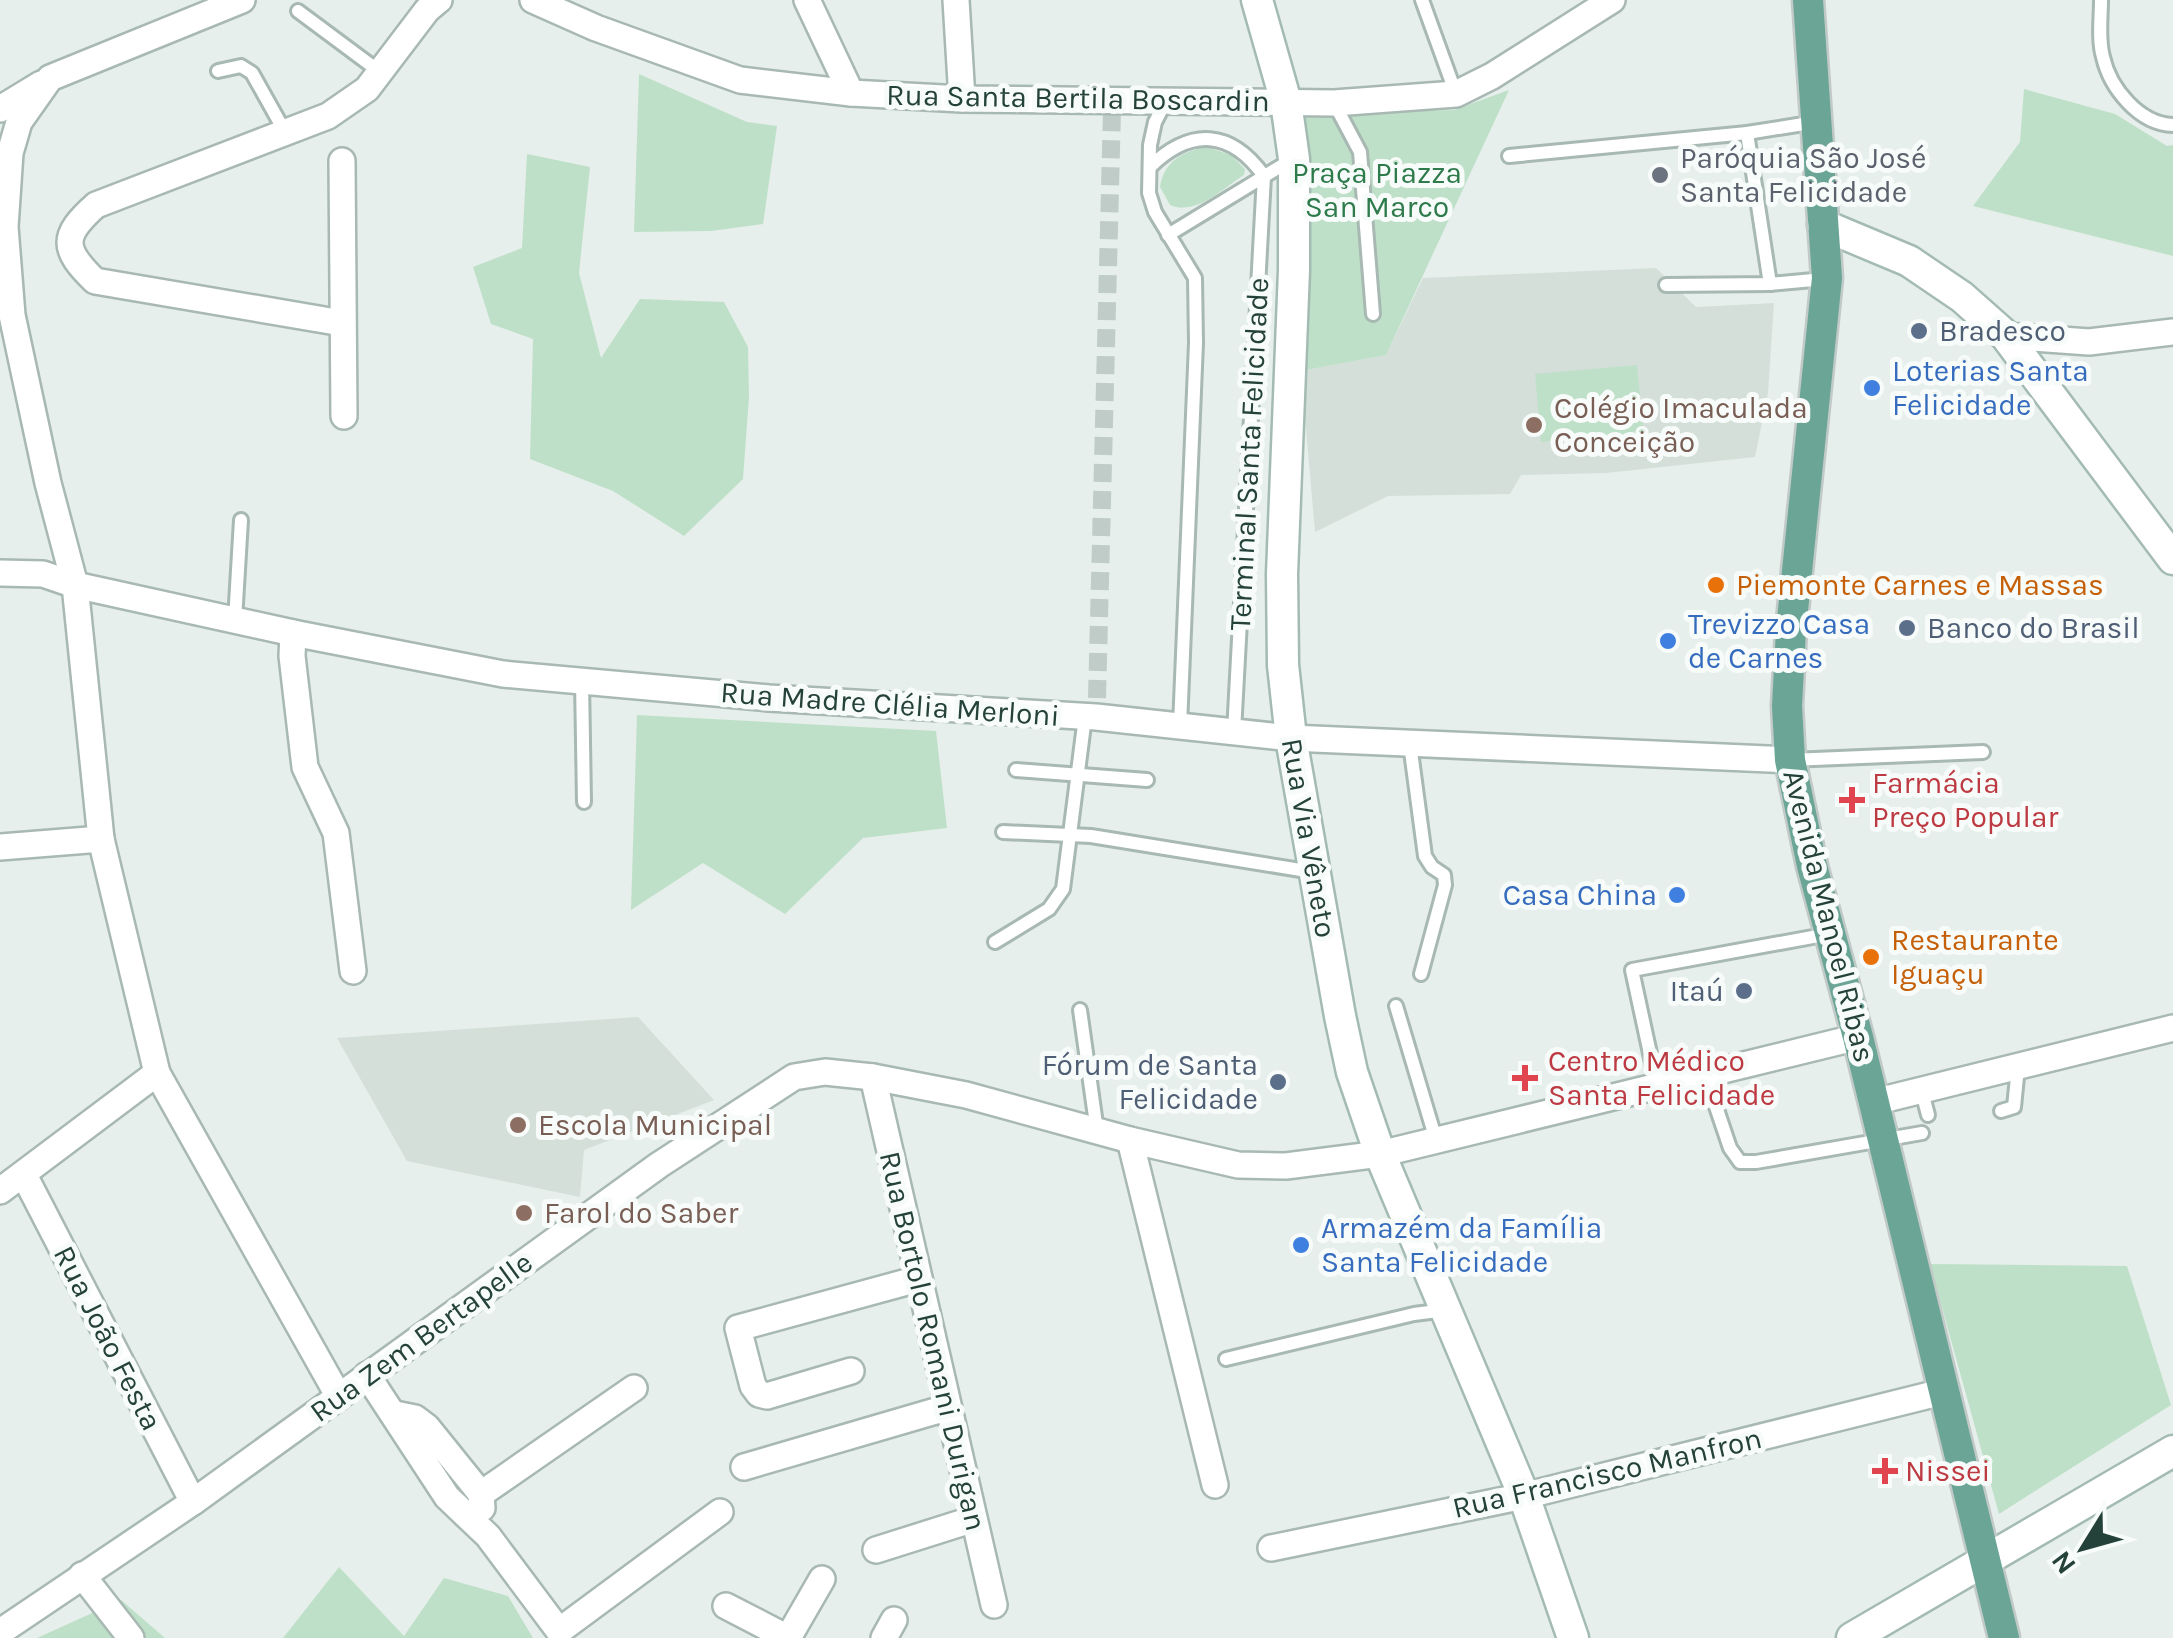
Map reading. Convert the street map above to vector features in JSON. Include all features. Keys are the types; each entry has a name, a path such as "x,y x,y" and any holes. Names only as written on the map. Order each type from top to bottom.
{"main road":[{"name":"Rua Via Vêneto","path":"1256,0 1286,102 1294,159 1283,666 1291,738 1352,1072 1380,1154 1524,1496 1573,1638"},
{"name":"Avenida Manoel Ribas","path":"1808,0 1827,278 1792,630 1787,706 1790,760 1812,866 1858,1037 2004,1638"},
{"path":"1823,225 1910,261 1962,297 2006,336 2173,559"},
{"path":"1852,1638 2173,1452"}],"street":[{"path":"0,109 50,78 242,0"},
{"path":"342,323 95,281 68,249 72,226 96,205 328,116 367,89 439,0"},
{"name":"Rua Santa Bertila Boscardin","path":"533,0 596,28 740,80 851,93 962,99 1286,102 1456,94 1492,76 1612,0"},
{"path":"807,0 851,93"},
{"path":"956,0 962,99"},
{"path":"50,78 19,122 10,153 4,226 6,320 75,585 101,839 157,1073 339,1397"},
{"path":"342,162 344,416"},
{"path":"2006,336 2089,342 2173,332"},
{"name":"Rua Madre Clélia Merloni","path":"0,574 43,574 75,585 293,633 503,674 769,698 1085,717 1291,738 1790,760"},
{"path":"293,633 292,656 305,767 336,833 353,971"},
{"path":"0,847 101,839"},
{"path":"1874,1102 1925,1104 2018,1067 2173,1028"},
{"name":"Rua Zem Bertapelle","path":"0,1632 193,1502 659,1165 794,1076 825,1072 872,1076 966,1095 1238,1165 1286,1166 1380,1154 1858,1037"},
{"path":"0,1191 157,1073"},
{"name":"Rua Bortolo Romani Durigan","path":"872,1076 994,1605"},
{"path":"1130,1140 1216,1485"},
{"name":"Rua João Festa","path":"24,1175 193,1502"},
{"path":"851,1371 767,1396 759,1394 753,1386 738,1328 918,1279"},
{"path":"367,1375 448,1497 488,1536 559,1631 720,1512"},
{"path":"481,1494 634,1388"},
{"name":"Rua Francisco Manfron","path":"1271,1548 1524,1496 1942,1392"},
{"path":"744,1467 946,1408"},
{"path":"395,1414 416,1418 427,1427 481,1494 488,1536"},
{"path":"876,1550 974,1519"},
{"path":"82,1575 131,1638"},
{"path":"726,1606 788,1638 822,1578"}],"lane":[{"path":"1422,0 1456,94"},
{"path":"2101,0 2102,56 2124,102 2163,125 2173,126"},
{"path":"298,11 380,72"},
{"path":"218,71 240,66 252,73 285,132"},
{"name":"Terminal Santa Felicidade","path":"1166,101 1155,122 1150,167 1152,203 1195,278 1196,311 1180,726"},
{"path":"1334,102 1360,152 1373,314"},
{"path":"1509,156 1816,122"},
{"path":"1747,132 1770,284"},
{"path":"1150,167 1176,146 1215,139 1234,145 1250,157 1264,176"},
{"path":"1168,235 1294,159"},
{"name":"Terminal Santa Felicidade","path":"1234,732 1264,176"},
{"path":"1666,285 1770,284 1827,278"},
{"path":"236,620 241,520"},
{"path":"582,681 584,802"},
{"path":"996,942 1049,909 1063,890 1085,717"},
{"path":"1410,744 1426,856 1432,867 1444,875 1445,886 1421,974"},
{"path":"1790,760 1982,752"},
{"path":"1016,770 1146,780"},
{"path":"1003,832 1068,834 1315,873"},
{"path":"1657,1086 1632,970 1831,933"},
{"path":"1396,1006 1436,1140"},
{"path":"1080,1010 1097,1131"},
{"path":"2000,1111 2014,1107 2018,1067"},
{"path":"1705,1074 1730,1148 1740,1162 1922,1133"},
{"path":"1226,1360 1414,1314 1445,1310"}],"shaded area":[{"name":"Colégio Imaculada Conceição","path":"1656,268 1696,307 1774,303 1768,393 1755,457 1606,473 1521,475 1510,494 1388,496 1315,532 1301,371 1386,355 1423,278"},
{"name":"Escola Municipal","path":"638,1017 714,1100 584,1150 580,1197 407,1161 337,1038"}],"green space":[{"path":"639,74 747,122 777,126 763,224 711,231 634,232"},
{"path":"2024,89 2115,114 2167,146 2173,145 2173,256 1973,206 2020,142"},
{"name":"Praça Piazza San Marco","path":"1509,90 1386,355 1301,371 1300,114 1454,110"},
{"path":"1207,147 1231,155 1245,169 1244,175 1199,204 1170,205 1160,187 1166,170 1190,151"},
{"path":"527,154 590,167 579,273 601,358 640,299 724,302 748,347 743,479 684,536 613,491 530,459 533,339 491,324 473,267 522,248"},
{"path":"1637,365 1644,433 1541,442 1535,374"},
{"path":"637,715 936,731 947,828 863,838 785,914 703,863 631,910"},
{"path":"1930,1264 2127,1266 2171,1405 1999,1514"},
{"path":"339,1567 404,1636 444,1578 508,1596 533,1638 283,1638"},
{"path":"121,1600 165,1638 37,1638"}],"tunnel":[{"path":"1097,698 1112,110"}],"place":[{"name":"Paróquia São José Santa Felicidade","path":"1660,175"},
{"name":"Bradesco","path":"1919,331"},
{"name":"Loterias Santa Felicidade","path":"1872,388"},
{"name":"Colégio Imaculada Conceição","path":"1534,425"},
{"name":"Piemonte Carnes e Massas","path":"1716,585"},
{"name":"Banco do Brasil","path":"1907,628"},
{"name":"Trevizzo Casa de Carnes","path":"1668,641"},
{"name":"Farmácia Preço Popular","path":"1852,800"},
{"name":"Casa China","path":"1677,895"},
{"name":"Restaurante Iguaçu","path":"1871,957"},
{"name":"Itaú","path":"1744,991"},
{"name":"Centro Médico Santa Felicidade","path":"1525,1078"},
{"name":"Fórum de Santa Felicidade","path":"1278,1082"},
{"name":"Escola Municipal","path":"518,1125"},
{"name":"Farol do Saber","path":"524,1213"},
{"name":"Armazém da Família Santa Felicidade","path":"1301,1245"},
{"name":"Nissei","path":"1885,1471"}]}
